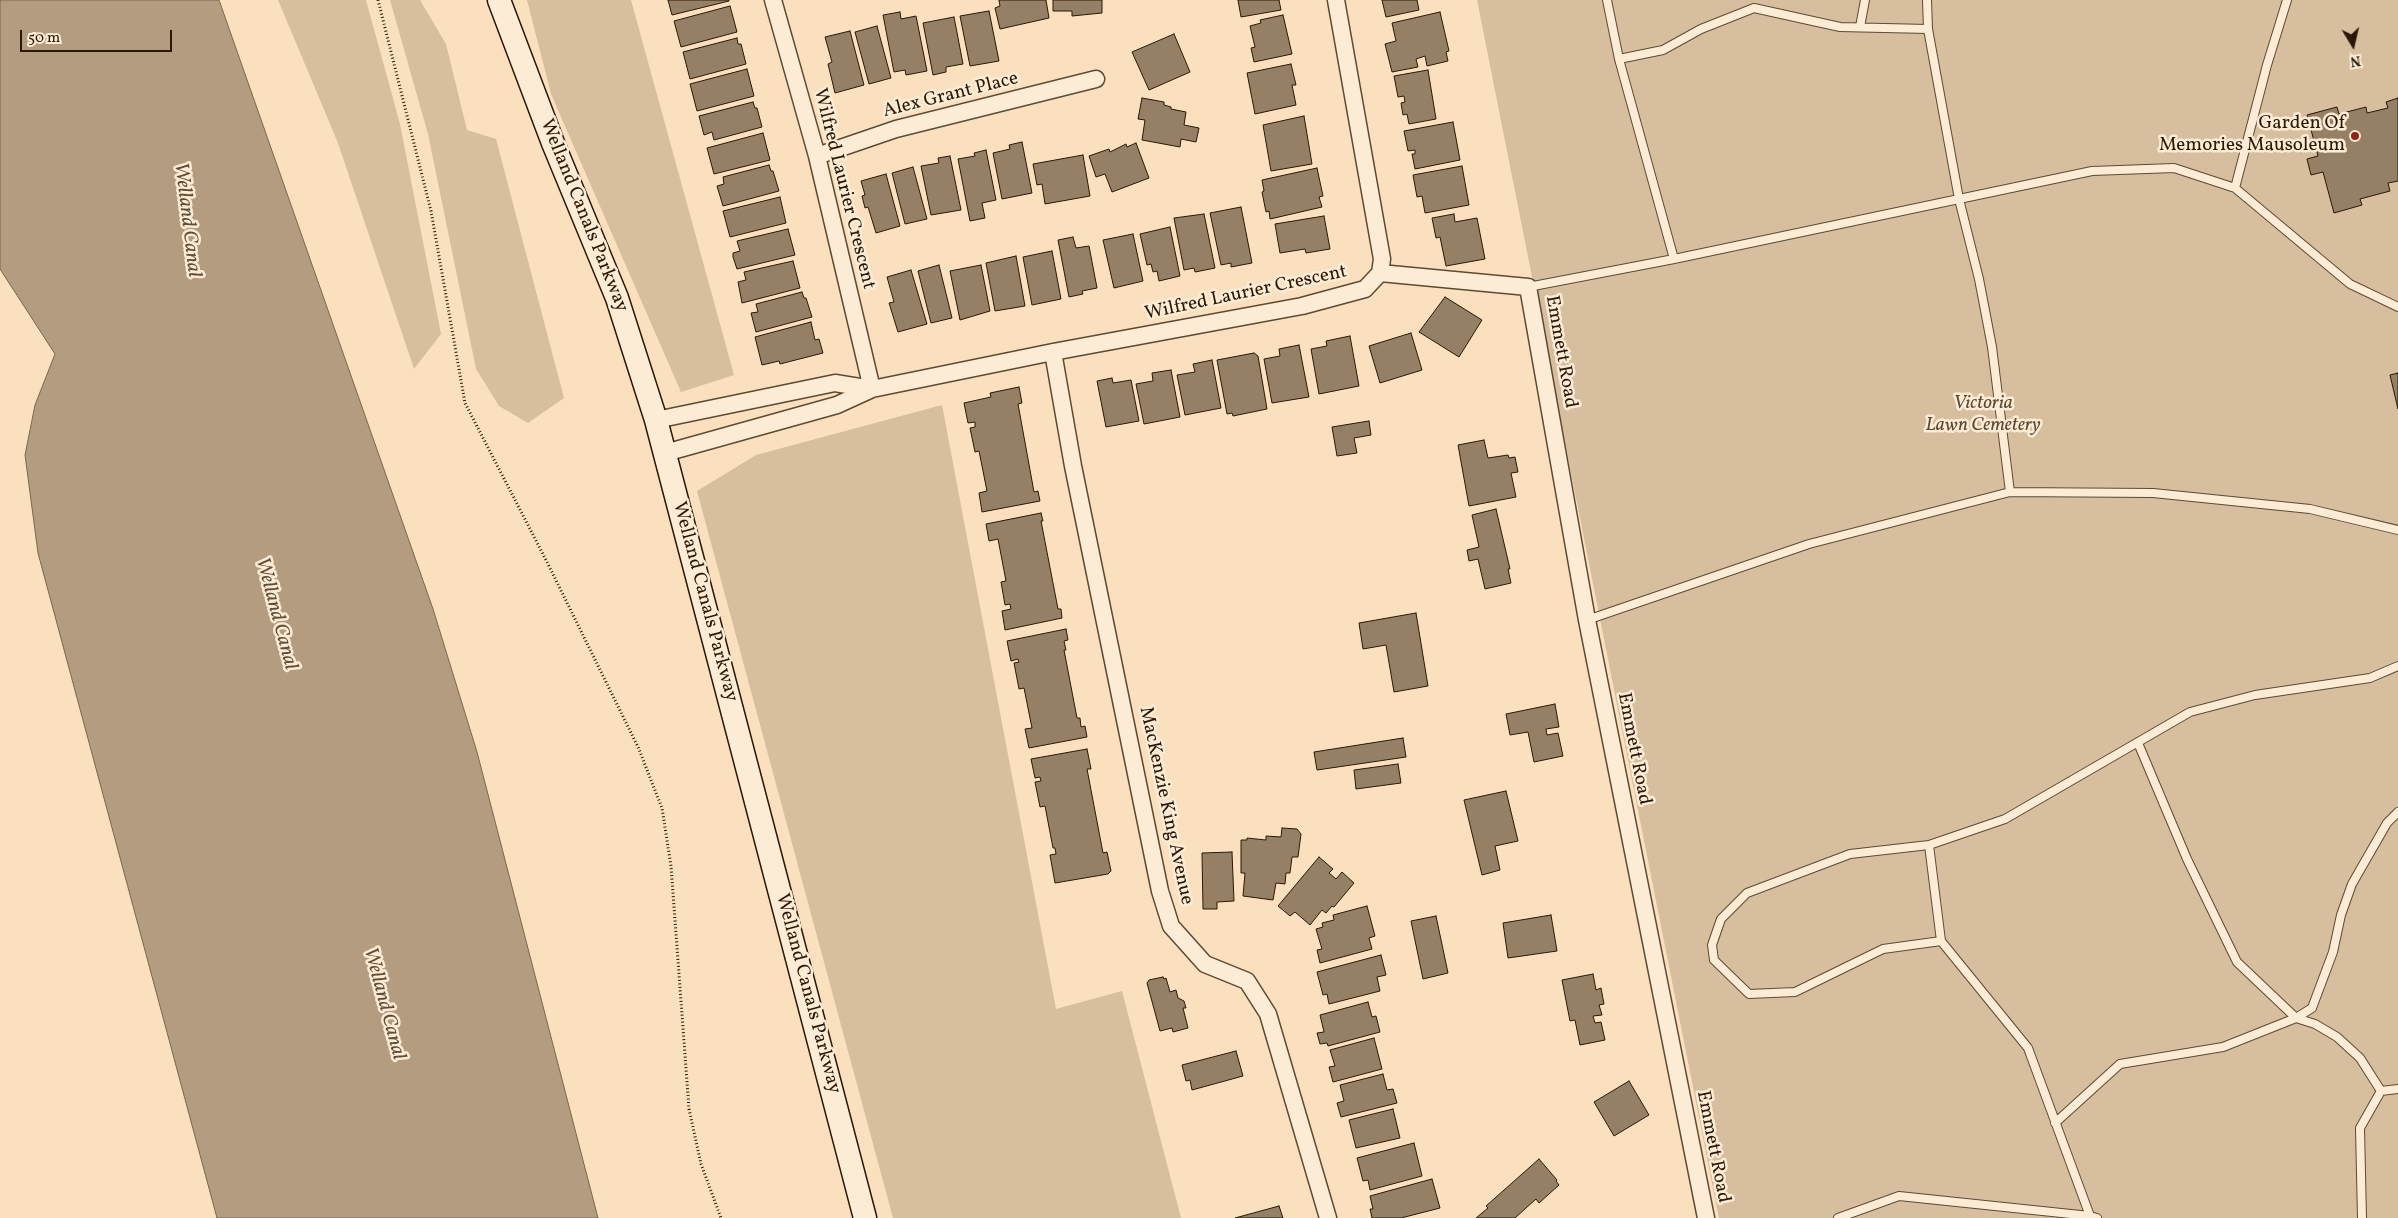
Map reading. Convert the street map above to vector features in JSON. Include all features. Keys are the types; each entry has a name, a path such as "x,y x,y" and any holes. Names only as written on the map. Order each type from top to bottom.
{"main road":[{"name":"Welland Canals Parkway","path":"499,0 553,143 617,298 656,420 866,1218"}],"street":[{"name":"Wilfred Laurier Crescent","path":"772,0 817,156 872,389"},
{"path":"1336,0 1382,259 1380,273 1528,287"},
{"name":"Alex Grant Place","path":"817,156 896,129 1096,79"},
{"name":"Wilfred Laurier Crescent","path":"665,453 837,405 872,389 1053,352 1302,306 1348,295 1365,289 1380,273"},
{"name":"Emmett Road","path":"1528,287 1587,620 1706,1218"},
{"name":"MacKenzie King Avenue","path":"1053,352 1073,466 1160,891 1171,926 1205,964 1247,981 1268,1014 1328,1218"},
{"name":"Wilfred Laurier Crescent","path":"656,420 835,383 872,389"}],"lane":[{"path":"1607,0 1619,59 1674,259"},
{"path":"1860,28 1865,0"},
{"path":"1927,0 1928,29 1959,199 1979,279 1992,347 2010,492"},
{"path":"2235,188 2267,64 2287,0"},
{"path":"1619,59 1663,50 1701,28 1754,8 1840,27 1928,29"},
{"path":"1528,287 1674,259 2092,171 2174,168 2235,188 2350,284 2398,307"},
{"path":"1587,620 1809,544 2010,492 2153,493 2310,509 2398,530"},
{"path":"1941,941 1883,949 1795,992 1749,994 1714,960 1712,945 1721,919 1747,893 1850,854 1928,845 2005,819 2190,712 2255,694 2370,678 2398,666"},
{"path":"2138,743 2187,859 2237,962 2296,1018 2315,1024 2337,1037 2360,1058 2381,1091"},
{"path":"2055,1123 2120,1064 2223,1048 2296,1018 2312,1008 2333,952 2341,915 2352,884 2387,823 2398,812"},
{"path":"1838,1218 1899,1196 2094,1217 2055,1123 2028,1048 1941,941 1928,845"},
{"path":"2381,1091 2398,1089"},
{"path":"2362,1218 2360,1128 2381,1091"}],"path":[{"path":"378,0 431,211 465,403 546,560 638,747 662,808 671,866 689,1109 701,1164 721,1218"}],"green space":[{"path":"278,0 366,0 400,124 441,334 414,369 338,143"},
{"path":"390,0 420,0 446,44 467,130 496,139 564,398 528,423 499,406 476,369 428,134"},
{"path":"527,0 631,0 734,375 681,392 551,94"},
{"name":"Victoria Lawn Cemetery","path":"1477,0 2398,0 2398,1218 1719,1218"},
{"path":"942,405 1056,1009 1122,991 1181,1218 893,1218 697,491 756,455"}],"water":[{"name":"Welland Canal","path":"0,0 219,0 433,609 477,752 598,1218 217,1218 38,553 25,455 35,405 55,354 0,269"}],"building":[{"path":"668,0 729,0 729,1 672,15"},
{"path":"999,0 1046,0 1049,18 1000,29 995,8 1000,6"},
{"path":"1053,0 1102,0 1102,13 1072,16 1072,11 1053,11"},
{"path":"1238,0 1279,0 1281,10 1241,17"},
{"path":"1382,0 1417,0 1419,10 1386,17"},
{"path":"730,6 737,32 681,47 674,21"},
{"path":"989,11 999,61 970,66 960,16"},
{"path":"900,12 901,19 916,16 927,71 906,75 905,70 894,72 883,15"},
{"path":"1440,12 1449,51 1446,52 1448,61 1427,66 1425,56 1416,59 1418,67 1392,72 1385,44 1396,41 1392,23"},
{"path":"1283,15 1292,54 1254,62 1251,48 1255,47 1250,26 1261,23 1260,20"},
{"path":"954,17 963,64 946,67 946,72 933,75 923,23"},
{"path":"877,26 891,78 869,84 855,32"},
{"path":"850,31 864,85 835,93 828,64 832,62 825,37"},
{"path":"1174,34 1190,72 1149,90 1132,52"},
{"path":"737,38 738,44 741,44 746,64 690,79 683,52"},
{"path":"1291,64 1296,85 1292,85 1296,105 1255,114 1247,73"},
{"path":"747,69 754,96 697,111 690,84"},
{"path":"1428,70 1436,119 1409,124 1407,114 1403,115 1401,103 1405,102 1404,96 1398,97 1394,76"},
{"path":"1142,98 1164,102 1164,105 1171,107 1171,109 1186,112 1184,125 1199,128 1196,142 1181,139 1180,147 1142,140 1145,120 1138,119"},
{"name":"Garden Of Memories Mausoleum","path":"2398,98 2398,181 2388,183 2390,191 2360,199 2362,205 2334,213 2323,172 2311,175 2307,159 2318,156 2307,115 2337,107 2339,114 2366,107 2367,113 2388,108 2386,102"},
{"path":"753,102 755,108 757,108 762,127 714,140 712,132 704,135 699,116"},
{"path":"1304,116 1312,164 1271,171 1263,125"},
{"path":"1453,122 1460,160 1415,169 1412,154 1415,154 1415,150 1408,151 1404,131"},
{"path":"763,133 770,160 714,174 707,148"},
{"path":"1022,142 1032,193 1002,199 993,153 1010,149 1009,145"},
{"path":"1136,143 1149,178 1112,192 1105,174 1096,177 1089,156 1109,149 1110,152 1126,144 1127,147"},
{"path":"986,150 996,200 982,203 985,218 970,221 958,159 975,156 974,153"},
{"path":"1083,155 1090,196 1045,204 1042,184 1037,185 1033,164"},
{"path":"950,156 961,210 931,215 921,166 939,163 938,158"},
{"path":"769,165 771,171 773,171 779,191 723,206 717,186 724,184 723,177"},
{"path":"1462,166 1469,205 1425,213 1422,196 1417,197 1413,175"},
{"path":"913,167 927,219 905,224 892,173"},
{"path":"1317,168 1323,196 1319,197 1322,207 1270,219 1269,211 1266,212 1262,180"},
{"path":"886,174 900,226 876,233 868,207 865,208 862,196 865,195 861,181"},
{"path":"780,197 786,223 730,237 723,211"},
{"path":"1241,207 1252,263 1231,267 1231,263 1221,265 1210,213"},
{"path":"1204,214 1215,268 1195,272 1194,268 1184,270 1174,218"},
{"path":"1454,214 1455,222 1477,218 1485,259 1446,266 1440,237 1436,238 1432,218"},
{"path":"1324,216 1330,249 1306,253 1305,249 1280,253 1275,224"},
{"path":"1170,227 1180,276 1159,281 1157,271 1153,272 1151,264 1147,265 1140,234"},
{"path":"788,229 795,255 737,269 733,253 740,251 737,241"},
{"path":"1133,234 1143,281 1114,288 1103,240"},
{"path":"1073,237 1076,248 1089,246 1097,288 1082,291 1083,294 1069,297 1058,240"},
{"path":"1052,251 1061,299 1032,305 1023,257"},
{"path":"1016,256 1025,306 995,311 986,263"},
{"path":"793,261 800,288 742,303 738,282 746,280 744,272"},
{"path":"939,265 952,318 931,323 918,271"},
{"path":"981,265 990,311 960,320 950,271"},
{"path":"911,270 927,324 898,332 889,303 894,302 887,277"},
{"path":"802,292 812,317 756,332 751,313 758,312 756,304"},
{"path":"1445,297 1482,320 1459,357 1419,332"},
{"path":"811,322 815,340 819,339 823,353 780,364 779,361 762,365 755,337"},
{"path":"1411,333 1422,370 1380,383 1369,346"},
{"path":"1350,336 1359,386 1319,394 1311,349 1327,346 1326,341"},
{"path":"1299,345 1309,397 1272,403 1264,359 1280,356 1279,349"},
{"path":"1254,353 1258,356 1267,409 1233,416 1232,413 1227,414 1217,360"},
{"path":"1212,360 1221,408 1185,415 1177,375 1195,372 1193,364"},
{"path":"1171,370 1180,417 1144,424 1136,384 1153,381 1152,373"},
{"path":"2398,373 2398,409 2390,375"},
{"path":"1112,378 1113,383 1131,380 1139,421 1106,427 1097,381"},
{"path":"1019,387 1022,403 1018,404 1034,492 1038,491 1040,501 982,512 979,493 987,491 979,451 975,452 970,428 975,427 975,422 968,423 964,403 991,397 990,393"},
{"path":"1369,421 1371,435 1354,438 1357,453 1337,456 1332,427"},
{"path":"1484,440 1488,458 1508,455 1509,458 1515,457 1518,472 1511,473 1516,497 1469,506 1458,445"},
{"path":"1496,509 1510,569 1508,569 1511,583 1485,589 1478,559 1469,561 1467,550 1479,547 1472,515"},
{"path":"1041,513 1058,609 1061,609 1062,618 1005,630 1002,611 1011,609 1010,604 1005,605 1001,582 1006,581 998,539 989,541 986,524"},
{"path":"1416,613 1428,686 1394,692 1386,645 1363,649 1359,623"},
{"path":"1066,629 1068,640 1064,641 1066,650 1064,650 1077,718 1080,718 1081,727 1085,726 1087,737 1029,748 1025,729 1032,728 1024,688 1019,689 1014,663 1019,662 1018,659 1011,661 1007,641"},
{"path":"1555,704 1559,727 1546,729 1547,735 1558,733 1563,756 1534,762 1528,732 1510,735 1506,714"},
{"path":"1403,738 1406,757 1317,770 1314,752"},
{"path":"1087,749 1091,769 1087,769 1103,853 1107,852 1111,871 1108,874 1055,883 1050,855 1056,854 1055,848 1053,848 1045,806 1040,807 1035,782 1041,781 1040,777 1035,778 1031,759"},
{"path":"1398,764 1401,783 1356,789 1354,770"},
{"path":"1506,791 1518,841 1495,846 1500,870 1482,875 1464,800"},
{"path":"1282,828 1297,829 1301,834 1298,857 1292,857 1290,873 1286,873 1285,884 1276,883 1273,900 1243,896 1245,873 1241,873 1241,840 1247,840 1247,838 1266,840 1266,836 1281,837"},
{"path":"1232,852 1234,901 1217,902 1217,909 1203,909 1202,853"},
{"path":"1319,857 1333,869 1329,873 1336,879 1342,872 1354,883 1334,907 1332,906 1326,913 1322,910 1310,925 1295,912 1290,916 1278,906"},
{"path":"1367,906 1375,936 1369,938 1372,949 1320,963 1317,950 1322,949 1316,929 1323,927 1322,923 1334,920 1333,915"},
{"path":"1551,915 1557,951 1508,958 1503,923"},
{"path":"1436,916 1448,973 1423,979 1411,921"},
{"path":"1381,955 1386,975 1377,977 1380,991 1329,1004 1327,994 1323,995 1317,972"},
{"path":"1593,974 1596,990 1601,988 1604,1004 1599,1005 1602,1015 1593,1016 1595,1023 1601,1022 1605,1040 1580,1045 1575,1020 1570,1021 1562,980"},
{"path":"1163,977 1164,979 1166,978 1170,992 1176,990 1178,998 1184,1001 1186,1008 1183,1008 1188,1028 1173,1032 1172,1028 1160,1031 1147,983 1149,980"},
{"path":"1368,1002 1372,1017 1376,1016 1380,1032 1328,1046 1327,1043 1320,1044 1317,1033 1324,1032 1320,1015"},
{"path":"1374,1038 1382,1069 1333,1082 1329,1067 1335,1066 1330,1050"},
{"path":"1236,1051 1243,1076 1192,1090 1190,1080 1186,1081 1182,1065"},
{"path":"1383,1074 1387,1090 1393,1089 1397,1103 1341,1117 1337,1103 1344,1101 1340,1085"},
{"path":"1629,1081 1649,1115 1614,1136 1594,1102"},
{"path":"1393,1109 1400,1138 1356,1148 1349,1120"},
{"path":"1414,1143 1422,1176 1370,1190 1368,1180 1363,1181 1357,1158"},
{"path":"1539,1159 1559,1185 1539,1203 1536,1199 1515,1218 1476,1218 1488,1208 1486,1206"},
{"path":"1432,1179 1440,1208 1401,1218 1372,1218 1370,1209 1373,1209 1370,1196"},
{"path":"1279,1206 1283,1218 1235,1218"}],"place":[{"name":"Garden Of Memories Mausoleum","path":"2355,136"}]}
